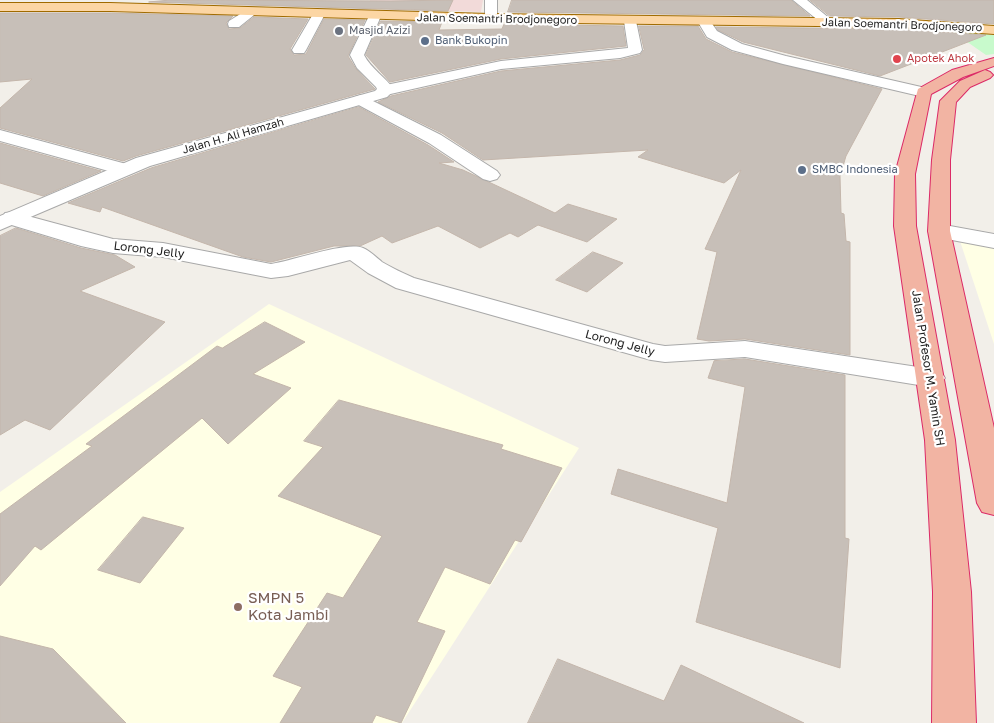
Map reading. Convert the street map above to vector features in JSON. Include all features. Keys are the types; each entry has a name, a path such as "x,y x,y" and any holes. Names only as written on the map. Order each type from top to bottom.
{"highway":[{"path":"924,92 943,78 966,69 994,62"},
{"path":"994,73 965,84 948,101 941,160 939,231 994,503"},
{"name":"Jalan Profesor M. Yamin SH","path":"924,92 905,174 905,226 932,378 940,440 952,592 954,723"}],"main road":[{"name":"Jalan Soemantri Brodjonegoro","path":"0,5 630,21 899,23 994,30"},
{"path":"0,5 184,6 376,14"},
{"name":"Jalan Soemantri Brodjonegoro","path":"491,17 945,19 994,23"}],"street":[{"path":"491,0 491,17"},
{"path":"799,0 823,18"},
{"path":"234,24 250,12"},
{"path":"298,50 319,14"},
{"path":"376,14 357,55 360,62 383,84 386,90"},
{"name":"Jalan H. Ali Hamzah","path":"6,221 123,169 381,94 386,90 501,65 620,54 635,50 630,21"},
{"path":"704,22 712,34 737,47 792,62 924,92"},
{"path":"361,100 436,139 456,154 490,174"},
{"path":"3,138 123,169"},
{"name":"Lorong Jelly","path":"6,221 113,246 163,250 272,271 355,253 376,268 405,283 651,352 745,349 932,378"},
{"path":"939,231 994,241"}],"shaded area":[{"path":"370,0 483,0 481,12 366,8"},
{"path":"960,241 994,248 994,344"},
{"name":"SMPN 5 Kota Jambi","path":"269,304 579,448 402,723 0,723 0,492"}],"green space":[{"path":"950,30 994,35 994,54 986,55"}],"building":[{"path":"171,0 453,0 448,11 149,2"},
{"path":"512,0 791,0 810,16 508,12"},
{"path":"810,0 994,0 994,24 899,17 830,16"},
{"path":"0,13 233,16 226,23 229,29 240,28 254,17 308,19 290,49 294,55 306,54 324,19 365,20 348,56 356,69 375,89 123,161 0,128 0,108 32,79 0,82"},
{"path":"381,21 442,22 439,30 502,29 504,24 623,26 626,46 501,59 390,82 366,55"},
{"path":"639,26 698,26 706,39 732,52 882,89 846,156 840,176 841,213 844,214 846,241 850,242 850,355 745,339 709,341 697,339 717,252 705,249 741,170 724,183 638,157 648,150 483,160 442,133 378,102 391,96 501,71 620,60 640,55 644,50"},
{"path":"716,27 899,29 986,35 880,76 743,42 718,30"},
{"path":"359,107 428,145 454,162 439,163 463,170 555,213 568,204 617,219 587,242 538,225 518,237 510,233 480,248 438,226 392,243 382,236 360,246 334,246 271,262 243,257 102,207 100,212 68,203 151,168"},
{"path":"0,143 101,171 43,196 0,183"},
{"path":"16,228 81,248 115,255 135,267 80,291 165,322 50,430 25,420 0,435 0,236"},
{"path":"593,252 623,263 587,292 556,280"},
{"path":"265,322 305,342 253,374 291,388 228,444 202,418 41,550 35,546 0,586 0,514 92,446 86,444 217,346 222,348"},
{"path":"745,359 845,375 845,538 849,539 840,668 696,622 718,528 611,494 618,469 727,503 745,387 708,378 714,361"},
{"path":"339,400 503,445 501,449 562,468 521,542 515,540 490,584 445,567 417,622 445,631 401,723 376,715 372,723 280,723 302,687 273,676 327,593 343,598 382,536 278,496 323,447 304,441"},
{"path":"143,517 184,528 140,583 98,570"},
{"path":"0,636 53,649 126,723 0,723"},
{"path":"558,659 664,701 681,665 804,723 528,723"}],"place":[{"name":"Masjid Azizi","path":"339,31"},
{"name":"Bank Bukopin","path":"425,41"},
{"name":"Apotek Ahok","path":"897,59"},
{"name":"SMBC Indonesia","path":"802,170"},
{"name":"SMPN 5 Kota Jambi","path":"238,607"}]}
